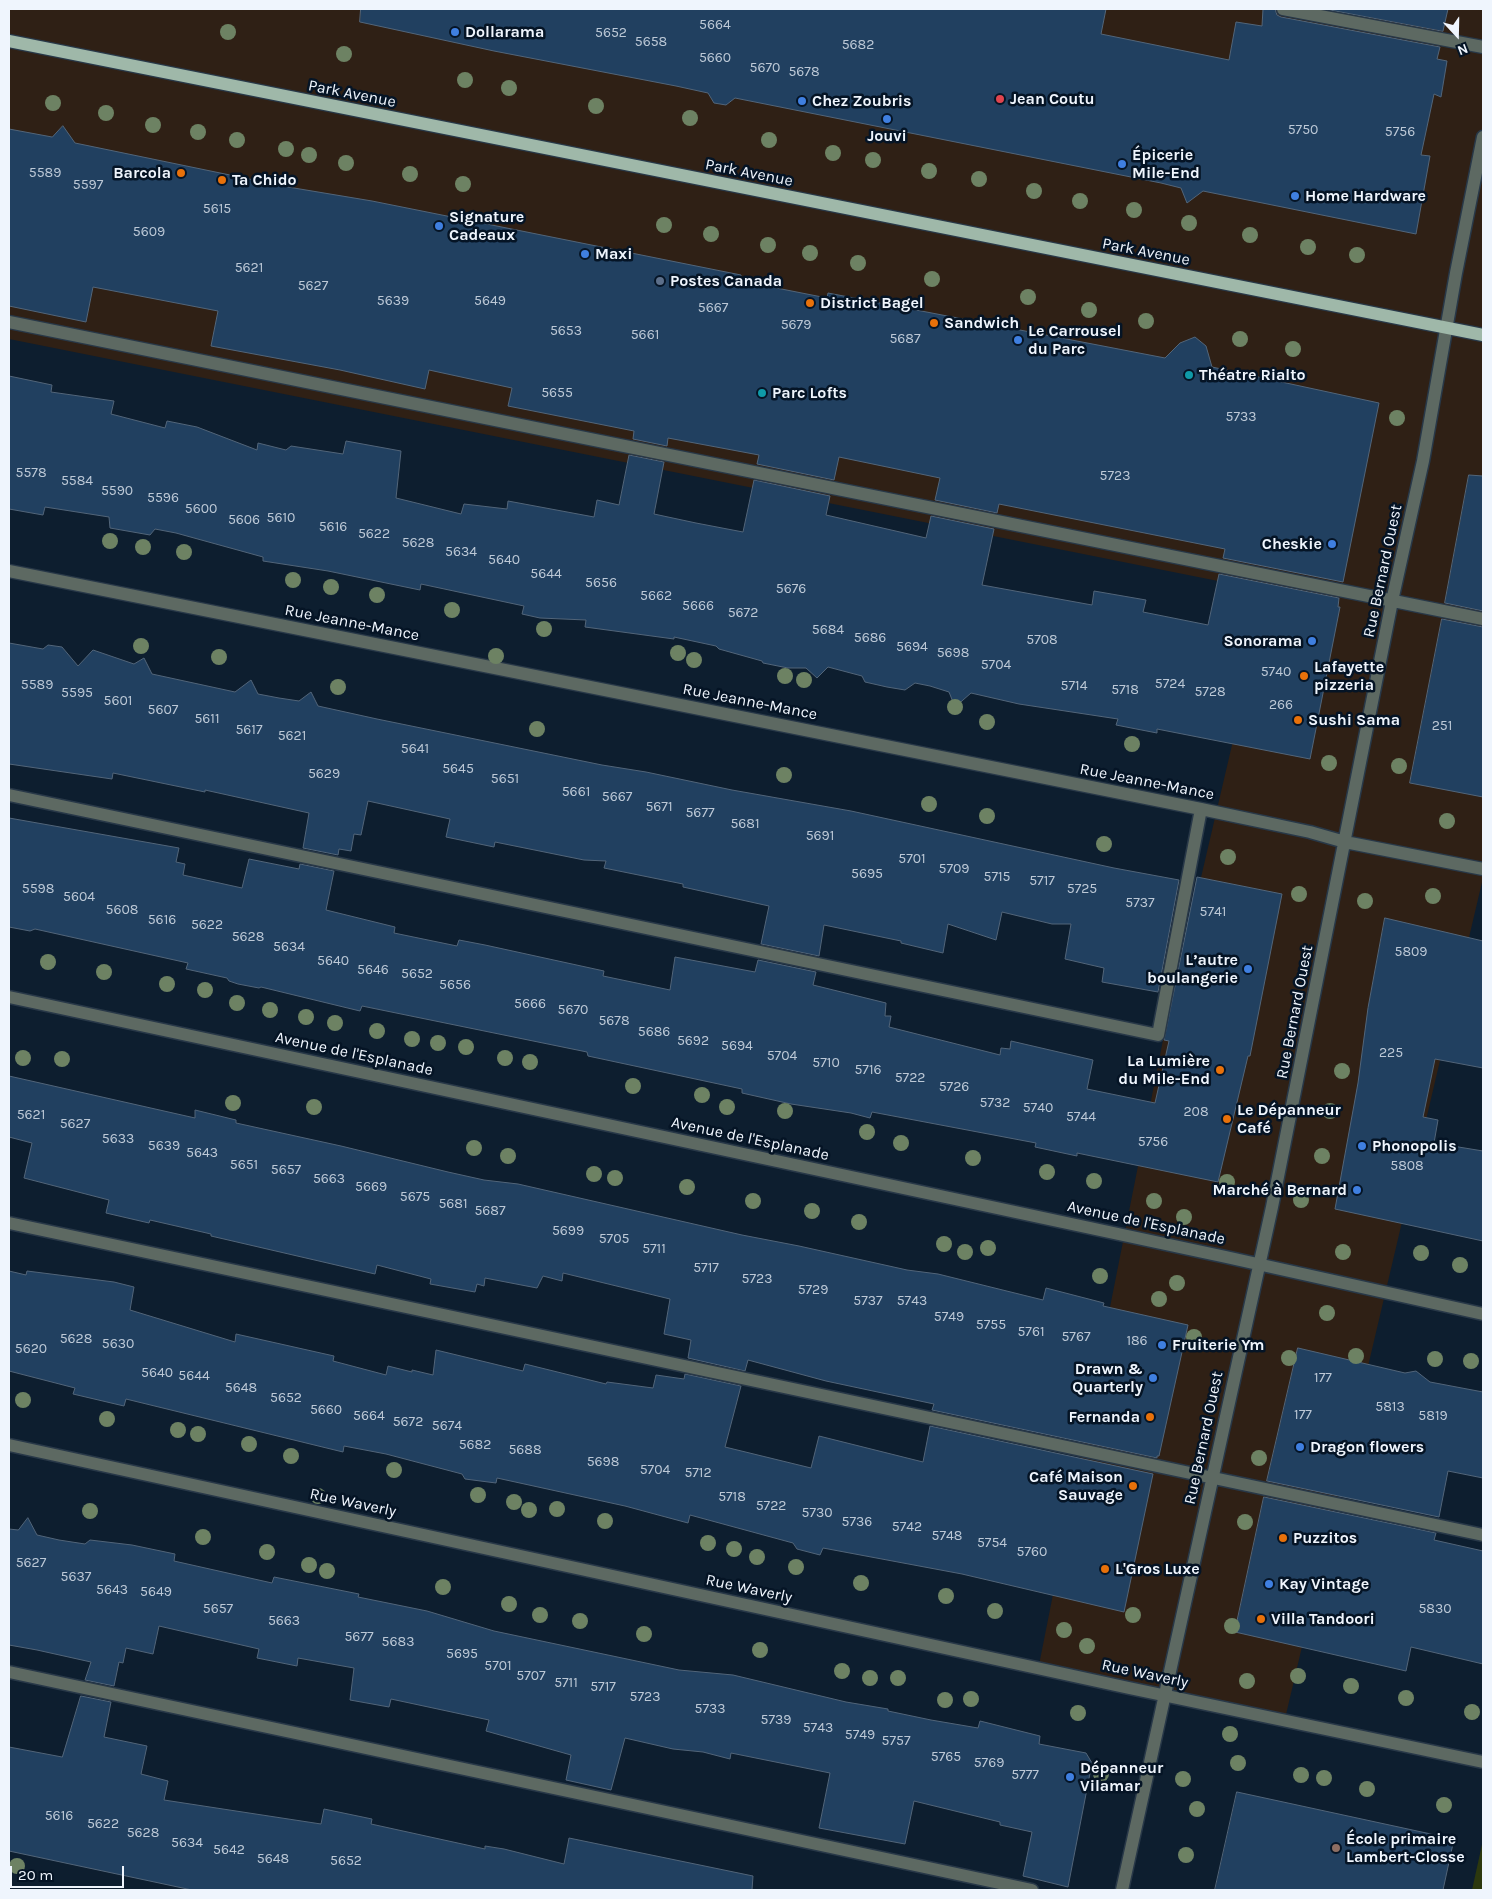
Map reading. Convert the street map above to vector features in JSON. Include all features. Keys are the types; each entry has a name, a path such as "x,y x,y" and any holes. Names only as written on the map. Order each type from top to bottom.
{"main road":[{"name":"Park Avenue","path":"9,42 1483,336"}],"street":[{"path":"1283,9 1483,48"},
{"name":"Rue Bernard Ouest","path":"1122,1890 1166,1695 1245,1323 1260,1264 1392,601 1423,461 1446,328 1483,138"},
{"path":"9,322 1483,619"},
{"name":"Rue Jeanne-Mance","path":"9,570 1201,809 1310,832 1345,842 1483,869"},
{"path":"9,795 1158,1035 1201,809"},
{"name":"Avenue de l'Esplanade","path":"9,997 1260,1264 1483,1314"},
{"path":"9,1223 1483,1535"},
{"name":"Rue Waverly","path":"9,1446 1483,1762"},
{"path":"9,1672 1032,1890"}],"shaded area":[{"path":"9,9 1283,9 1366,25 1369,9 1483,9 1483,878 1284,1723 1037,1675 1163,1040 1268,591 9,339"}],"green space":[{"path":"1483,1840 1483,1890 1472,1890"}],"building":[{"path":"361,9 1106,9 1101,34 1229,60 1236,22 1262,26 1263,9 1275,9 1277,15 1281,17 1440,47 1437,59 1447,61 1441,97 1434,94 1421,155 1430,156 1416,234 1203,191 1187,203 1181,188 1161,183 735,98 726,105 714,103 708,93 494,51 360,22"},
{"path":"1325,9 1448,9 1443,31"},
{"path":"63,126 75,143 288,187 372,201 741,275 741,281 827,298 828,293 1165,358 1180,343 1195,337 1206,346 1212,367 1379,403 1343,582 1223,558 1225,549 999,504 997,513 935,500 940,478 839,457 834,480 757,464 759,455 668,438 667,446 633,439 634,431 508,406 512,388 429,370 425,389 340,370 211,346 218,311 93,287 86,322 9,306 9,129 52,137"},
{"path":"9,376 52,385 51,392 114,401 111,414 165,428 167,421 197,427 257,450 258,443 286,450 291,446 343,454 346,441 401,451 396,498 461,514 464,504 507,509 508,501 594,517 597,500 619,505 629,455 664,462 654,514 696,523 743,532 754,480 830,496 826,515 926,538 931,516 994,529 982,585 1092,605 1094,591 1146,600 1143,612 1208,625 1219,574 1339,598 1338,607 1340,607 1310,759 1157,729 1157,733 1116,725 1118,719 1019,704 971,693 955,707 949,692 930,686 915,683 905,690 887,687 865,682 862,676 828,667 817,678 806,668 788,668 763,663 762,661 719,649 716,646 674,637 674,639 585,627 586,620 540,618 522,614 524,606 421,584 420,590 328,571 263,561 263,557 176,533 155,529 150,535 110,528 109,517 45,507 43,515 9,509"},
{"path":"1469,475 1483,476 1483,611 1445,603"},
{"path":"1442,619 1483,627 1483,797 1410,783"},
{"path":"9,643 43,649 48,645 62,647 78,666 93,650 134,664 144,658 152,674 235,692 251,680 258,694 299,701 311,692 318,706 377,719 602,765 851,811 1114,868 1179,880 1158,992 1102,982 1104,968 1065,959 1071,924 1052,924 1002,912 996,940 948,924 943,953 901,943 901,941 824,925 819,956 761,944 769,906 683,887 683,884 604,868 606,861 584,860 495,842 494,847 446,837 450,819 368,801 361,835 354,834 351,851 339,849 338,855 303,848 309,813 205,790 205,792 113,773 112,779 9,764"},
{"path":"9,818 179,848 176,862 185,864 183,875 242,888 249,859 299,869 300,864 334,871 326,910 395,927 394,933 457,946 459,940 485,945 604,971 603,976 670,990 675,957 755,972 758,960 816,972 813,985 886,1003 885,1016 891,1016 889,1027 1000,1055 1001,1048 1010,1049 1011,1041 1093,1060 1087,1089 1155,1103 1169,1041 1164,1040 1197,877 1282,894 1250,1056 1248,1056 1218,1182 1077,1153 1077,1156 1035,1147 1036,1143 872,1112 870,1118 851,1113 791,1104 742,1093 742,1089 588,1056 587,1052 362,1006 360,1011 261,987 238,984 229,981 227,978 186,969 188,963 35,929 30,931 9,927"},
{"path":"1385,918 1483,941 1483,1068 1435,1059 1423,1117 1438,1120 1434,1143 1483,1151 1483,1241 1335,1209 1358,1083 1368,1008"},
{"path":"9,1076 195,1118 195,1110 236,1120 236,1123 448,1172 484,1180 518,1184 742,1235 907,1270 938,1274 1043,1300 1046,1288 1104,1303 1103,1306 1188,1325 1159,1456 1157,1458 932,1410 934,1404 826,1381 748,1360 745,1371 688,1358 691,1340 664,1334 670,1299 563,1273 562,1281 543,1276 537,1288 485,1278 484,1286 477,1284 475,1292 430,1284 431,1279 377,1265 375,1274 150,1220 149,1223 106,1213 109,1200 24,1178 32,1143 9,1137"},
{"path":"9,1271 26,1275 27,1271 114,1282 134,1287 130,1310 235,1342 236,1334 334,1356 333,1361 386,1375 388,1366 433,1375 436,1350 523,1371 525,1364 606,1384 607,1382 653,1388 656,1375 684,1379 685,1374 741,1386 725,1447 811,1468 819,1436 923,1462 930,1426 1153,1474 1124,1612 962,1574 823,1548 820,1555 797,1549 793,1543 690,1515 688,1523 625,1506 497,1478 496,1483 465,1479 462,1474 386,1454 344,1446 343,1452 126,1399 124,1406 73,1394 75,1388 9,1371"},
{"path":"1298,1348 1405,1373 1416,1371 1430,1382 1483,1392 1483,1478 1448,1471 1439,1517 1267,1481"},
{"path":"1264,1497 1436,1533 1434,1540 1483,1551 1483,1664 1411,1647 1406,1671 1235,1632"},
{"path":"28,1518 37,1535 59,1540 85,1544 90,1540 132,1545 175,1554 174,1561 272,1583 274,1577 359,1594 358,1597 427,1611 494,1631 679,1670 733,1675 931,1720 978,1728 980,1721 1040,1736 1039,1744 1086,1753 1092,1763 1068,1887 1023,1876 1032,1832 1000,1825 1000,1822 914,1801 905,1844 819,1828 830,1773 731,1753 730,1759 703,1752 673,1749 625,1738 611,1790 566,1780 571,1755 486,1731 489,1720 391,1699 389,1707 350,1700 354,1668 298,1658 297,1666 257,1658 259,1649 159,1626 153,1654 126,1648 123,1663 119,1662 114,1686 85,1680 91,1662 9,1645 9,1529 18,1530"},
{"path":"81,1696 111,1702 104,1737 147,1746 141,1774 168,1781 164,1800 321,1824 324,1809 372,1819 371,1824 485,1849 485,1846 504,1849 564,1864 569,1838 753,1876 752,1890 192,1890 9,1851 9,1747 62,1757"},
{"path":"1237,1792 1454,1839 1443,1890 1215,1890"}],"place":[{"name":"Dollarama","path":"455,32"},
{"name":"Jean Coutu","path":"1000,99"},
{"name":"Chez Zoubris","path":"802,101"},
{"name":"Jouvi","path":"887,119"},
{"name":"Épicerie Mile-End","path":"1122,164"},
{"name":"Barcola","path":"181,173"},
{"name":"Ta Chido","path":"222,180"},
{"name":"Home Hardware","path":"1295,196"},
{"name":"Signature Cadeaux","path":"439,226"},
{"name":"Maxi","path":"585,254"},
{"name":"Postes Canada","path":"660,281"},
{"name":"District Bagel","path":"810,303"},
{"name":"Sandwich","path":"934,323"},
{"name":"Le Carrousel du Parc","path":"1018,340"},
{"name":"Théatre Rialto","path":"1189,375"},
{"name":"Parc Lofts","path":"762,393"},
{"name":"Cheskie","path":"1332,544"},
{"name":"Sonorama","path":"1312,641"},
{"name":"Lafayette pizzeria","path":"1304,676"},
{"name":"Sushi Sama","path":"1298,720"},
{"name":"L’autre boulangerie","path":"1248,969"},
{"name":"La Lumière du Mile-End","path":"1220,1070"},
{"name":"Le Dépanneur Café","path":"1227,1119"},
{"name":"Phonopolis","path":"1362,1146"},
{"name":"Marché à Bernard","path":"1357,1190"},
{"name":"Fruiterie Ym","path":"1162,1345"},
{"name":"Drawn & Quarterly","path":"1153,1378"},
{"name":"Fernanda","path":"1150,1417"},
{"name":"Dragon flowers","path":"1300,1447"},
{"name":"Café Maison Sauvage","path":"1133,1486"},
{"name":"Puzzitos","path":"1283,1538"},
{"name":"L'Gros Luxe","path":"1105,1569"},
{"name":"Kay Vintage","path":"1269,1584"},
{"name":"Villa Tandoori","path":"1261,1619"},
{"name":"Dépanneur Vilamar","path":"1070,1777"},
{"name":"École primaire Lambert-Closse","path":"1336,1848"}]}
